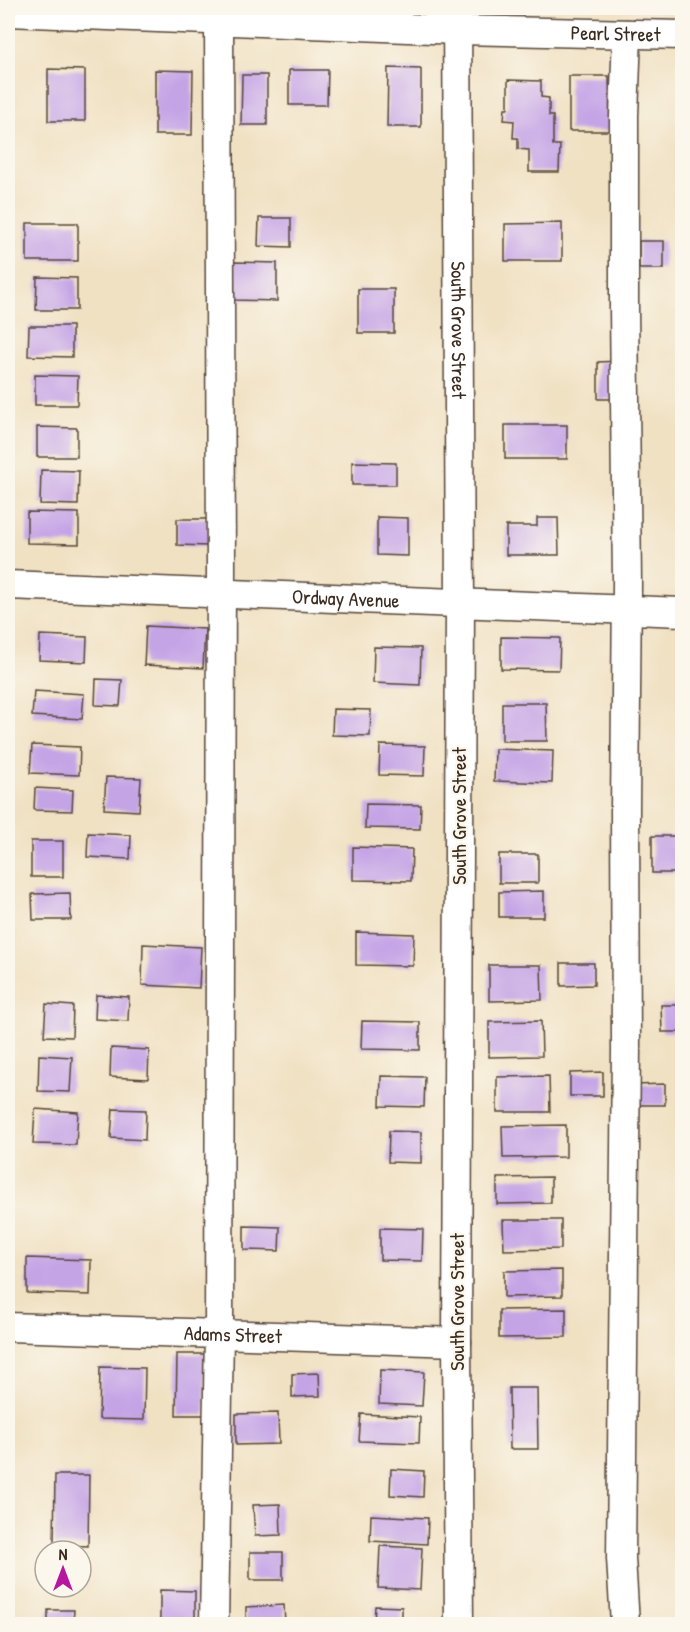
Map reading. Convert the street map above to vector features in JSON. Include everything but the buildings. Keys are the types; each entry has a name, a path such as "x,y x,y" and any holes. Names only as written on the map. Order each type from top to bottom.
{"street":[{"name":"Pearl Street","path":"8,12 219,20 457,19 627,34 682,35"},
{"name":"South Grove Street","path":"457,19 460,604 457,1342 459,1624"},
{"path":"214,1624 219,1334 221,594 219,20"},
{"path":"625,1624 621,1546 626,1073 627,610 624,116 627,34"},
{"name":"Ordway Avenue","path":"8,585 682,612"},
{"name":"Adams Street","path":"8,1327 457,1342"}]}
